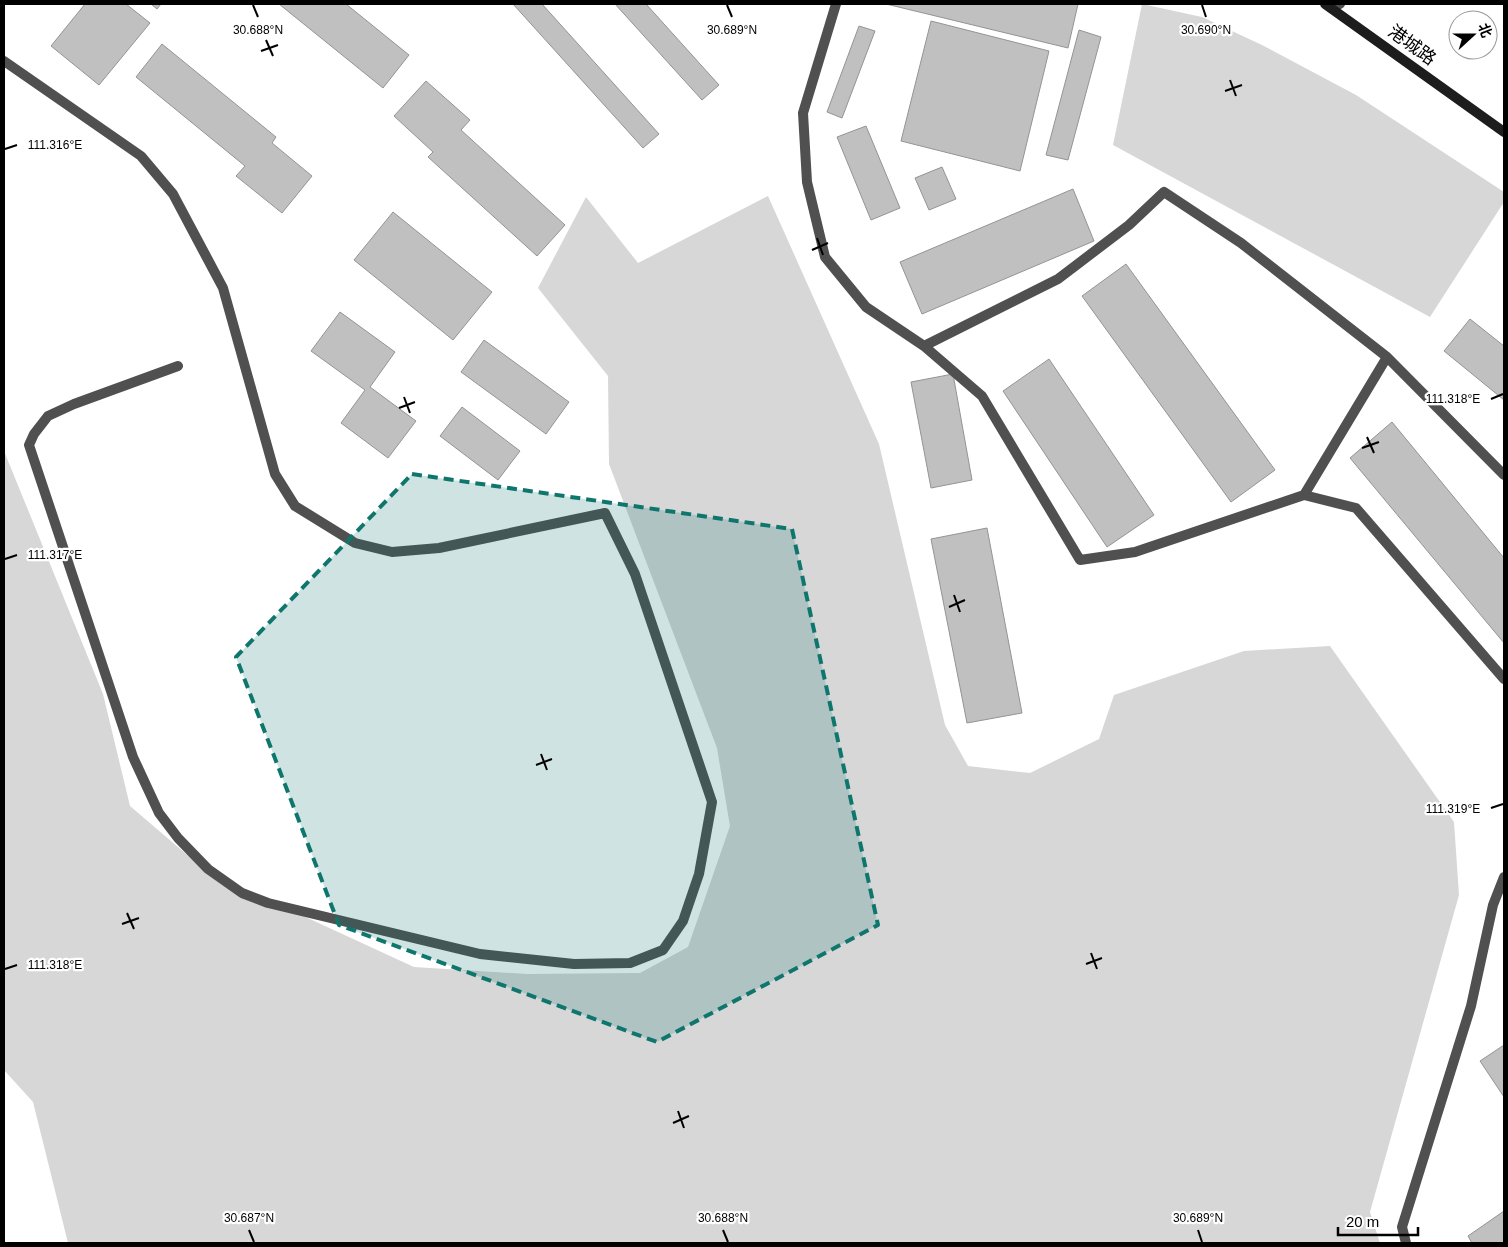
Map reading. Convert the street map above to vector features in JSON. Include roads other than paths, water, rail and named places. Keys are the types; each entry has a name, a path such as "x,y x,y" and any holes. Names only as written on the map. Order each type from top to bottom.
{"street":[{"path":"836,4 803,113 807,182 825,257 866,307 924,346 982,396 1080,560 1135,552 1304,495 1356,508 1504,679"},
{"name":"港城路","path":"1331,4 1504,132"},
{"path":"4,61 141,156 173,194 222,288 275,474 295,506 355,543 392,552 439,548 605,513 635,574 712,802 699,874 684,921 663,950 630,963 574,964 480,954 268,903 242,893 208,869 178,838 159,813 133,757 29,445 34,434 48,416 74,404 178,366"},
{"path":"924,346 1058,279 1129,225 1164,192 1241,243 1387,357 1504,476"},
{"path":"1304,495 1387,357"},
{"path":"1406,1243 1402,1227 1471,1006 1493,905 1504,877"}]}
